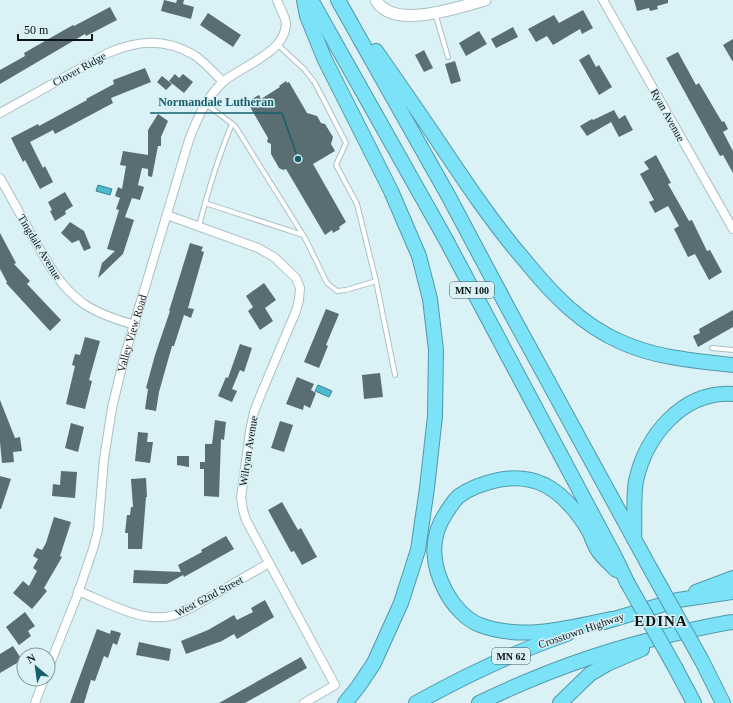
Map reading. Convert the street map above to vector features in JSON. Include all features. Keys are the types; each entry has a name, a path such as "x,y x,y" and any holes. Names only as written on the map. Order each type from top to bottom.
{"highway":[{"path":"304,0 307,16 325,60 391,191 419,256 430,299 436,350 435,416 418,550 401,603 374,663 358,688 345,703"},
{"name":"MN 100","path":"311,0 445,238 627,582 694,703"},
{"path":"339,0 476,197 512,246 537,276 569,309 590,325 630,346 664,356 733,366"},
{"name":"MN 100","path":"339,0 449,197 634,540 702,661 723,703"},
{"path":"634,540 636,482 648,447 665,423 689,404 708,396 733,394"},
{"path":"611,619 565,629 524,633 505,631 479,625 456,608 437,575 434,556 435,540 441,520 457,497 478,486 506,478 529,480 545,485 567,502 589,532 599,552 627,582"},
{"path":"678,600 733,578"},
{"name":"Crosstown Highway","path":"416,703 448,685 540,643 611,619 678,600 733,592"},
{"name":"MN 62","path":"479,703 548,672 586,658 674,634 732,623"},
{"path":"560,703 590,674 607,664 674,634"},
{"path":"686,687 687,703"}],"street":[{"name":"Valley View Road","path":"56,648 93,549 98,530 104,459 112,408 124,358 189,140 198,118 206,104 223,82 263,57 277,44 283,34 286,22 277,0"},
{"path":"376,0 379,6 400,16 409,17 435,13 486,0"},
{"name":"Ryan Avenue","path":"603,0 733,229"},
{"name":"Clover Ridge","path":"0,112 108,53 125,46 142,43 160,43 178,48 194,56 223,82"},
{"name":"Tingdale Avenue","path":"0,178 56,277 84,304 102,314 134,325"},
{"name":"Wilryan Avenue","path":"167,215 258,248 274,257 296,278 300,288 296,311 254,412 241,498 242,510 246,520 335,685 304,703"},
{"name":"West 62nd Street","path":"78,591 138,615 151,618 165,618 190,608 269,563"},
{"path":"35,703 41,687"}],"lane":[{"path":"435,13 448,57"},
{"path":"277,44 304,69 315,83 346,143 336,166 356,204 376,280 395,375"},
{"path":"206,104 235,126 303,235 327,283 337,291 346,290 376,280"},
{"path":"199,226 223,145 232,124"},
{"path":"205,203 303,235"},
{"path":"712,348 733,350"}],"water":[{"path":"98,185 112,189 110,195 96,191"},
{"path":"318,385 332,391 329,397 315,391"}],"building":[{"path":"164,0 176,3 177,0 184,0 183,4 194,7 191,19 161,11"},
{"path":"634,0 668,0 668,3 657,6 658,9 650,11 649,8 637,11"},
{"path":"110,7 117,20 86,36 85,34 0,84 0,70 25,56 24,53 73,25 74,26"},
{"path":"583,10 593,28 582,34 580,29 553,45 547,36 536,42 528,29 554,15 559,23"},
{"path":"208,13 241,35 233,47 200,25"},
{"path":"513,27 518,37 496,48 491,39"},
{"path":"479,31 487,44 466,56 459,43"},
{"path":"733,39 733,62 723,45"},
{"path":"424,50 433,68 424,72 415,55"},
{"path":"678,52 696,85 699,83 722,122 724,121 728,129 723,132 733,151 733,173 723,155 720,156 666,58"},
{"path":"589,54 596,67 599,65 612,87 599,95 579,60"},
{"path":"455,61 461,81 451,84 445,64"},
{"path":"145,68 151,82 111,98 113,103 55,134 53,130 30,142 43,168 45,166 53,182 40,189 25,160 23,162 11,138 38,124 39,126 87,100 86,99 114,84 113,80"},
{"path":"175,74 179,78 183,74 193,82 184,93 169,81"},
{"path":"162,76 172,84 166,90 157,82"},
{"path":"286,81 287,83 289,82 307,113 317,116 321,123 325,124 333,137 331,144 335,151 313,164 346,222 339,227 340,229 333,233 332,230 325,235 286,169 283,170 279,168 271,154 271,144 267,142 268,138 249,105 252,104 250,100 259,95 261,99 280,87 279,86"},
{"path":"614,110 619,119 625,115 633,130 619,137 611,122 587,136 580,126 592,119 593,120"},
{"path":"158,114 168,121 161,137 161,146 158,146 152,177 148,176 148,169 142,168 138,185 144,187 140,200 132,198 125,217 134,220 123,254 98,278 102,263 115,251 107,249 119,210 116,209 120,198 115,196 118,187 122,189 126,166 120,165 123,151 148,155 148,130"},
{"path":"656,155 671,183 668,184 689,221 692,220 707,251 710,250 722,272 709,280 695,254 688,257 674,229 679,226 668,206 655,213 649,202 654,200 640,174 649,169 644,162"},
{"path":"65,192 73,206 65,211 66,214 55,221 50,211 52,210 48,202"},
{"path":"70,222 84,231 91,248 84,251 79,240 72,243 61,233"},
{"path":"0,233 16,263 14,264 30,281 27,284 61,320 50,331 6,283 7,282 0,269"},
{"path":"190,243 203,247 201,251 204,252 188,308 194,309 191,318 184,315 174,346 172,346 159,392 156,411 145,409 148,389 146,388"},
{"path":"264,283 276,300 265,308 273,321 260,330 248,311 253,307 246,296"},
{"path":"326,309 339,314 326,345 328,346 319,368 304,362"},
{"path":"733,310 733,327 698,347 693,336 700,333 699,329"},
{"path":"85,337 100,341 89,380 92,381 85,409 66,404 75,366 72,365 75,354 80,355"},
{"path":"240,344 252,348 244,372 240,370 232,389 237,391 232,402 218,396 226,377 228,378"},
{"path":"380,373 383,397 364,399 362,375"},
{"path":"297,377 314,384 311,390 316,393 310,408 304,405 303,410 286,404"},
{"path":"0,400 15,438 20,437 22,451 13,452 14,462 2,463 0,442"},
{"path":"215,420 226,422 224,440 221,439 219,497 204,496 204,469 200,469 200,462 205,462 205,444 212,444"},
{"path":"280,421 293,425 284,452 271,448"},
{"path":"71,423 84,427 78,452 65,448"},
{"path":"138,432 148,433 147,442 153,442 150,463 135,461"},
{"path":"177,456 189,456 189,467 177,465"},
{"path":"61,471 77,472 75,498 52,496 53,484 60,485"},
{"path":"0,476 11,479 1,509 0,509"},
{"path":"146,478 147,497 142,549 128,549 128,533 125,533 127,515 130,515 131,507 133,507 131,479"},
{"path":"282,502 298,530 301,528 317,557 302,565 294,551 291,552 268,510"},
{"path":"54,517 71,522 60,556 62,557 44,588 47,591 32,609 13,593 23,581 29,586 37,571 33,568 38,559 33,556 37,548 42,550 46,543"},
{"path":"226,536 234,549 184,577 183,575 167,584 133,583 134,570 181,572 178,565 202,552 201,550"},
{"path":"265,600 274,617 237,639 234,634 220,642 186,654 181,641 208,630 234,615 237,620 253,612 251,608"},
{"path":"25,612 35,626 28,631 31,636 19,645 6,627"},
{"path":"97,629 110,634 111,630 121,633 117,645 113,643 108,658 104,656 95,681 91,680 84,703 70,703"},
{"path":"139,642 171,649 169,661 136,655"},
{"path":"13,646 16,651 16,664 0,673 0,654"},
{"path":"301,657 307,668 245,703 219,703"}],"place":[{"name":"Normandale Lutheran","path":"298,159"}],"district":[{"name":"EDINA","path":"661,621"}]}
